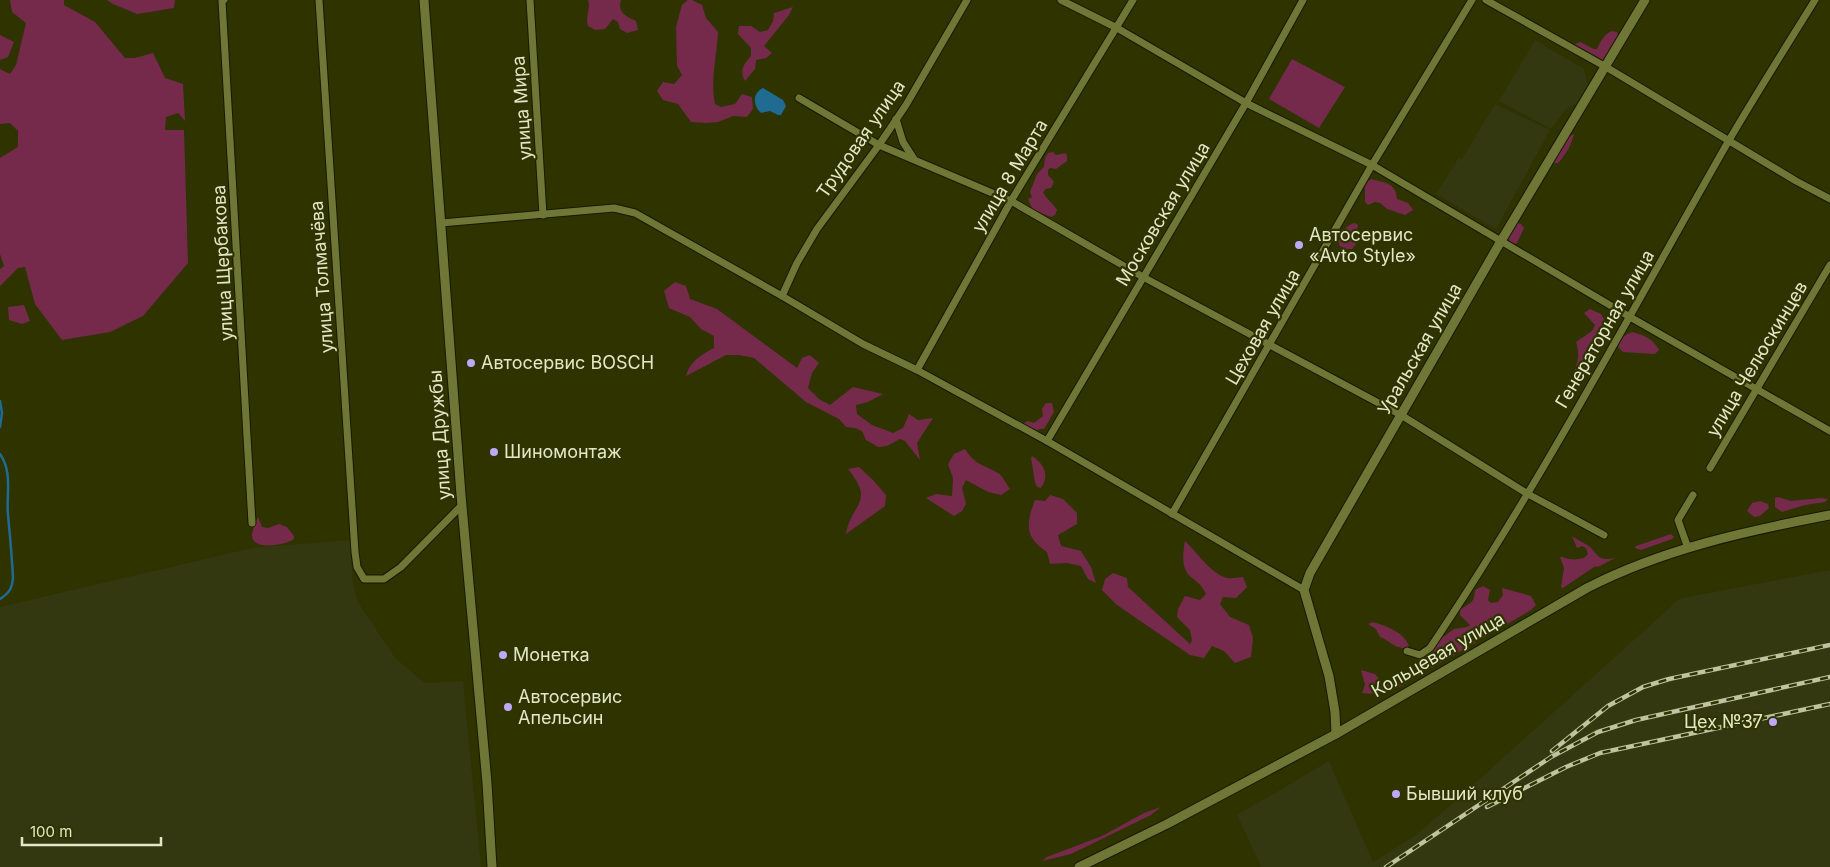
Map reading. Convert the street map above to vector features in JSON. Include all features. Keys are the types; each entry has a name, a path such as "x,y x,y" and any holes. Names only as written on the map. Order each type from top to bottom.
{"street":[{"name":"улица Толмачёва","path":"319,0 355,552 357,567 364,579 384,578 402,567 462,506"},
{"name":"улица Дружбы","path":"424,0 462,506 487,783 492,867"},
{"name":"улица Мира","path":"530,0 544,215"},
{"name":"Трудовая улица","path":"782,296 797,263 817,229 879,145 967,0"},
{"path":"1061,0 1117,28 1246,103 1372,165 1630,317 1830,431"},
{"name":"улица 8 Марта","path":"917,370 1010,201 1133,0"},
{"name":"Московская улица","path":"1047,441 1246,103 1303,0"},
{"name":"Цеховая улица","path":"1172,514 1372,165 1472,0"},
{"path":"1486,0 1606,67 1796,181 1830,199"},
{"name":"Уральская улица","path":"1304,590 1310,573 1501,241 1645,0"},
{"name":"Генераторная улица","path":"1407,651 1420,655 1430,648 1480,574 1630,317 1730,140 1815,0"},
{"name":"улица Щербакова","path":"223,1 252,523"},
{"path":"799,98 879,145 1010,201 1143,277 1401,415 1528,494 1604,535"},
{"path":"896,119 903,142 915,160"},
{"path":"440,224 614,208 635,213 863,344 917,370 1047,441 1304,590 1329,676 1335,712 1336,734"},
{"name":"улица Челюскинцев","path":"1710,468 1830,265"},
{"path":"1688,548 1678,520 1693,495"},
{"name":"Кольцевая улица","path":"1079,867 1160,828 1336,734 1587,588 1621,571 1733,534 1830,515"}],"shaded area":[{"path":"10,0 64,0 64,5 95,22 125,58 135,58 153,53 165,78 183,84 185,121 178,113 166,117 165,130 184,130 188,263 143,316 110,332 62,340 35,304 25,267 18,268 0,286 0,269 4,266 0,254 0,158 18,147 18,131 10,123 0,124 0,69 10,74 16,65 26,23 12,12"},
{"path":"107,0 175,0 174,8 137,14"},
{"path":"588,0 621,0 621,11 636,21 638,30 627,33 620,29 618,22 613,19 605,29 595,30 588,26"},
{"path":"688,0 702,5 706,18 718,32 713,77 715,104 721,107 735,104 742,94 752,97 753,109 747,117 733,116 718,122 691,122 678,104 663,100 657,91 663,82 674,84 682,75 677,66 676,27 682,5"},
{"path":"793,7 789,15 764,46 772,53 766,58 756,60 755,69 745,81 742,70 751,56 751,48 738,34 739,26 751,26 760,32 768,30 773,21 774,13"},
{"path":"1612,31 1617,32 1619,37 1604,60 1600,61 1573,45 1580,42 1597,49 1605,36"},
{"path":"0,35 14,42 8,57 0,60"},
{"path":"1535,40 1584,69 1588,85 1577,103 1566,109 1551,129 1499,101"},
{"path":"1292,59 1345,87 1319,128 1269,99"},
{"path":"1495,104 1550,130 1496,229 1436,194 1459,157 1462,159"},
{"path":"1574,134 1566,153 1558,163 1554,163 1561,146 1567,138"},
{"path":"1053,152 1056,155 1065,153 1067,161 1056,169 1050,168 1048,170 1048,175 1054,182 1051,188 1043,192 1057,210 1055,215 1051,217 1033,210 1028,199 1032,197 1030,192 1037,174 1044,167 1045,158 1048,153"},
{"path":"1371,179 1392,186 1397,199 1408,203 1413,210 1405,215 1387,209 1380,203 1375,202 1368,205 1365,202 1365,189 1366,184"},
{"path":"1354,223 1358,226 1355,235 1356,244 1352,249 1345,249 1340,246 1337,239 1341,237 1349,225"},
{"path":"1518,223 1524,228 1517,243 1513,245 1510,244 1508,238"},
{"path":"675,282 686,286 690,299 717,309 797,368 802,358 810,355 819,363 812,373 808,388 819,399 830,405 853,387 883,394 868,402 856,405 857,414 872,425 893,433 903,428 909,414 918,420 933,418 917,443 920,460 905,441 900,439 887,446 878,447 866,440 862,431 846,427 839,419 806,402 754,358 726,355 686,376 693,362 714,348 714,336 701,329 690,317 669,308 664,291"},
{"path":"24,305 30,321 22,324 9,320 8,307"},
{"path":"1590,309 1601,314 1607,324 1596,357 1578,380 1574,377 1578,356 1576,342 1592,331 1595,325 1584,313"},
{"path":"1632,332 1648,338 1659,350 1655,354 1623,352 1618,347 1620,342"},
{"path":"1046,403 1052,403 1054,412 1044,429 1039,429 1036,432 1022,424 1028,421 1034,423 1043,416 1042,409"},
{"path":"965,449 976,462 1000,474 1010,489 1001,495 988,492 966,480 962,488 966,504 962,511 954,516 926,498 936,494 952,496 953,478 948,464 954,454"},
{"path":"1032,456 1040,463 1044,470 1045,479 1041,488 1037,487 1035,482"},
{"path":"859,467 886,495 885,506 846,534 861,496 856,480 848,469"},
{"path":"1050,495 1063,499 1077,513 1077,524 1058,535 1061,546 1081,551 1091,567 1096,583 1088,579 1081,566 1067,563 1050,564 1047,552 1034,541 1029,529 1029,522 1035,500 1045,501"},
{"path":"1778,497 1791,501 1828,499 1825,502 1805,505 1782,512 1775,507 1775,498"},
{"path":"1760,501 1768,504 1769,508 1760,516 1754,517 1747,511 1752,503"},
{"path":"258,517 262,527 268,528 279,524 287,527 294,536 294,539 277,545 258,544 252,536"},
{"path":"1671,534 1674,537 1672,539 1641,550 1635,548 1636,546"},
{"path":"1572,536 1590,547 1600,557 1605,559 1615,558 1594,567 1563,588 1561,587 1564,568 1560,557 1577,559 1584,558 1588,554 1586,548 1582,546 1577,548"},
{"path":"350,540 353,583 358,602 395,658 425,683 463,681 481,867 0,867 0,607 252,548"},
{"path":"1185,541 1215,572 1229,578 1243,577 1247,587 1236,598 1223,597 1220,604 1230,617 1249,625 1253,638 1251,657 1235,663 1224,651 1212,646 1204,658 1190,655 1117,605 1102,590 1105,579 1113,573 1127,578 1128,587 1190,644 1192,640 1190,630 1177,617 1178,609 1185,596 1200,600 1206,594 1185,569 1183,555"},
{"path":"1830,570 1830,867 1261,867 1237,815 1329,761 1373,862 1416,835 1444,811 1677,601 1682,598"},
{"path":"1483,586 1490,590 1488,600 1491,603 1498,602 1503,595 1502,588 1531,596 1536,605 1531,610 1432,668 1425,665 1422,661 1424,649 1430,643 1440,639 1454,629 1470,625 1460,615 1460,610 1472,601 1475,590"},
{"path":"1373,622 1399,633 1409,646 1406,648 1398,647 1380,637 1376,629 1368,624"},
{"path":"1361,670 1375,674 1381,681 1390,684 1416,676 1403,685 1384,692 1370,694 1362,693 1365,685"},
{"path":"1161,807 1151,815 1071,854 1042,861 1047,857 1102,836 1144,813"}],"water":[{"path":"763,88 783,100 786,106 781,115 770,111 761,113 756,107 755,96"}],"waterway":[{"path":"0,401 2,413 0,427"},
{"path":"0,454 8,476 8,515 13,578 10,590 0,599"}],"railway":[{"path":"1552,751 1608,706 1643,687 1669,679 1830,645"},
{"path":"1386,867 1551,757 1598,732 1636,720 1830,677"},
{"path":"1487,807 1566,767 1600,753 1830,704"}],"place":[{"name":"Автосервис «Avto Style»","path":"1299,245"},
{"name":"Автосервис BOSCH","path":"471,363"},
{"name":"Шиномонтаж","path":"494,452"},
{"name":"Монетка","path":"503,655"},
{"name":"Автосервис Апельсин","path":"508,707"},
{"name":"Цех №37","path":"1773,722"},
{"name":"Бывший клуб","path":"1396,794"}]}
